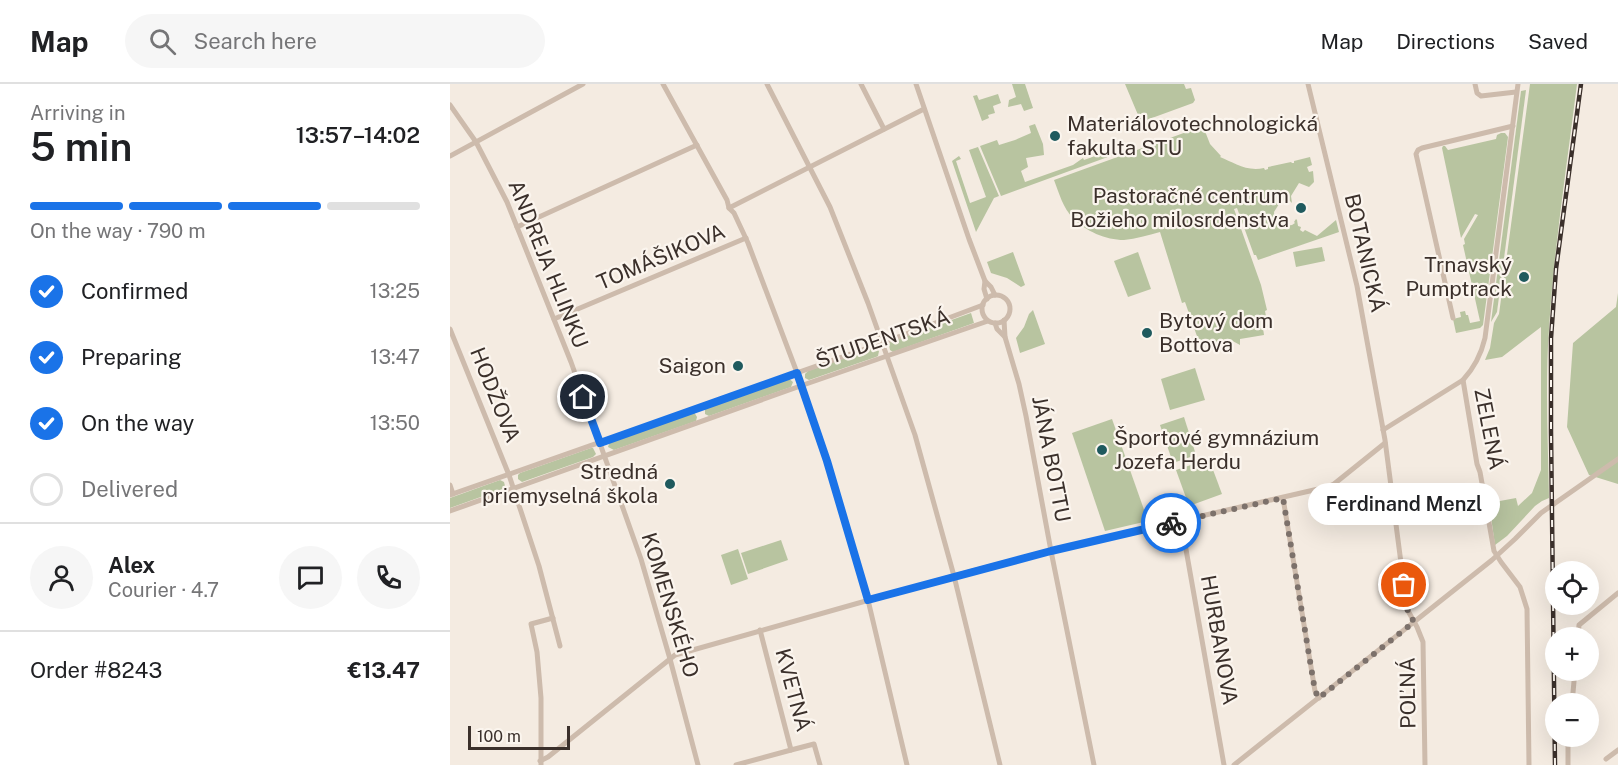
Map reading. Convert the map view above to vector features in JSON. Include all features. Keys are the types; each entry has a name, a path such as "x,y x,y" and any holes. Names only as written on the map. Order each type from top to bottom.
{"street":[{"path":"450,156 572,87 583,84"},
{"path":"663,84 746,238 797,373 827,461 868,600 907,765"},
{"path":"767,84 830,207 900,391 915,435 954,576 1000,765"},
{"path":"861,84 884,129"},
{"name":"JÁNA BOTTU","path":"916,84 985,282 983,314 1005,336"},
{"name":"BOTANICKÁ","path":"1308,84 1357,286 1386,443"},
{"path":"1475,84 1477,93 1481,96 1516,92"},
{"path":"1383,430 1463,380 1480,356 1485,338 1518,84"},
{"name":"ANDREJA HLINKU","path":"450,105 476,142 518,226 604,456"},
{"path":"729,208 924,109"},
{"path":"1453,318 1416,154 1422,148 1513,126"},
{"path":"518,226 697,146"},
{"name":"TOMÁŠIKOVA","path":"554,319 746,238"},
{"name":"JÁNA BOTTU","path":"985,282 995,295 1009,303 1010,312 1004,320 1005,336 1024,405 1094,765"},
{"path":"985,302 995,295"},
{"name":"ŠTUDENTSKÁ","path":"452,494 882,343 985,302"},
{"path":"991,322 1004,320"},
{"name":"ŠTUDENTSKÁ","path":"450,511 886,356 991,322"},
{"name":"HODŽOVA","path":"450,329 509,475 539,566 560,645"},
{"name":"ZELENÁ","path":"1463,380 1496,556"},
{"path":"541,763 675,655 1051,551 1331,486 1386,443"},
{"name":"POĽNÁ","path":"1386,443 1407,609 1423,642 1425,765"},
{"name":"KOMENSKÉHO","path":"604,456 640,559 670,658 698,765"},
{"path":"1234,765 1496,556 1541,513 1616,463"},
{"path":"450,485 452,494"},
{"path":"1283,498 1315,691 1319,698"},
{"name":"HURBANOVA","path":"1181,521 1224,765"},
{"path":"1496,556 1520,587 1527,609 1529,765"},
{"path":"1579,627 1618,594"},
{"path":"541,763 541,698 537,652 531,624 553,618"},
{"name":"KVETNÁ","path":"760,630 791,750 814,744 820,765"},
{"path":"1568,747 1569,765"},
{"path":"736,765 791,750"},
{"path":"1606,759 1618,750"}],"green space":[{"path":"1012,84 1025,84 1033,108 1024,111 1021,104 1008,107 1009,100 1016,97"},
{"path":"1125,84 1184,84 1186,89 1191,88 1195,100 1193,103 1141,122"},
{"path":"1530,84 1577,84 1551,298 1547,392 1549,498 1535,506 1507,536 1495,545 1489,503 1516,498 1518,506 1532,493 1541,470 1541,327 1502,357 1485,360 1490,348 1494,323 1499,314"},
{"path":"1526,90 1497,312 1491,322 1521,91"},
{"path":"998,94 1001,103 993,106 995,113 988,115 989,118 982,121 973,96 977,95 979,100"},
{"path":"1035,124 1043,144 1044,155 1026,158 1028,167 1021,171 1025,182 1073,165 1083,158 1084,160 1114,149 1116,154 1001,196 980,146 997,140 999,145 1015,140 1031,133 1029,126"},
{"path":"1203,126 1210,144 1220,157 1246,168 1264,168 1265,170 1268,167 1294,163 1294,161 1310,157 1312,165 1307,167 1309,172 1313,171 1314,182 1309,187 1299,183 1291,196 1292,203 1288,199 1278,202 1274,212 1275,216 1284,226 1292,225 1296,219 1298,226 1301,227 1300,230 1317,236 1336,220 1339,232 1258,260 1254,255 1237,208 1234,209 1261,285 1267,310 1265,311 1268,327 1263,328 1264,335 1240,339 1240,345 1229,339 1199,342 1185,302 1182,303 1160,232 1124,240 1090,231 1078,223 1067,210 1054,180"},
{"path":"1501,133 1505,133 1508,137 1483,325 1480,328 1456,333 1453,319 1461,317 1460,312 1465,311 1470,323 1480,321 1463,245 1478,215 1475,214 1461,238 1442,148 1445,146 1448,150 1496,139"},
{"path":"978,147 999,196 994,198 976,232 952,161 959,156 961,159 956,161 970,203 986,197 969,150"},
{"path":"1322,247 1325,261 1296,267 1293,252"},
{"path":"1013,252 1025,285 1021,287 1007,278 991,273 987,262"},
{"path":"1138,252 1151,289 1128,297 1114,261"},
{"path":"1618,293 1618,484 1589,475 1567,427 1573,343 1616,307"},
{"path":"1033,310 1045,344 1020,353 1016,338"},
{"path":"971,313 974,323 893,352 890,350 890,342"},
{"path":"875,347 879,351 876,357 809,380 805,378 808,371"},
{"path":"1195,368 1205,400 1170,410 1161,379"},
{"path":"788,378 793,382 791,387 709,416 705,414 705,408"},
{"path":"694,412 697,417 696,421 614,450 608,447 610,441"},
{"path":"1184,417 1196,455 1173,463 1160,425"},
{"path":"1112,419 1148,521 1105,531 1072,433"},
{"path":"591,448 596,454 593,457 522,482 518,479 520,473"},
{"path":"1209,459 1222,494 1189,506 1176,470"},
{"path":"500,480 504,482 503,489 450,508 450,498"},
{"path":"781,540 788,560 748,574 741,553"},
{"path":"738,549 748,579 731,585 721,555"}],"railway":[{"path":"1555,765 1551,338 1556,269 1581,84"}],"way so far":[{"path":"1171,523 1283,498 1315,691 1319,698 1414,622 1407,609 1404,585"}],"place":[{"name":"Materiálovotechnologická fakulta STU","path":"1055,136"},
{"name":"Pastoračné centrum Božieho milosrdenstva","path":"1301,208"},
{"name":"Trnavský Pumptrack","path":"1524,277"},
{"name":"Bytový dom Bottova","path":"1147,333"},
{"name":"Saigon","path":"738,366"},
{"name":"Športové gymnázium Jozefa Herdu","path":"1102,450"},
{"name":"Stredná priemyselná škola","path":"670,484"},
{"name":"Ferdinand Menzl","path":"1404,585"}],"route":[{"path":"583,397 600,443 797,373 827,461 868,600 1051,551 1171,523"}]}
